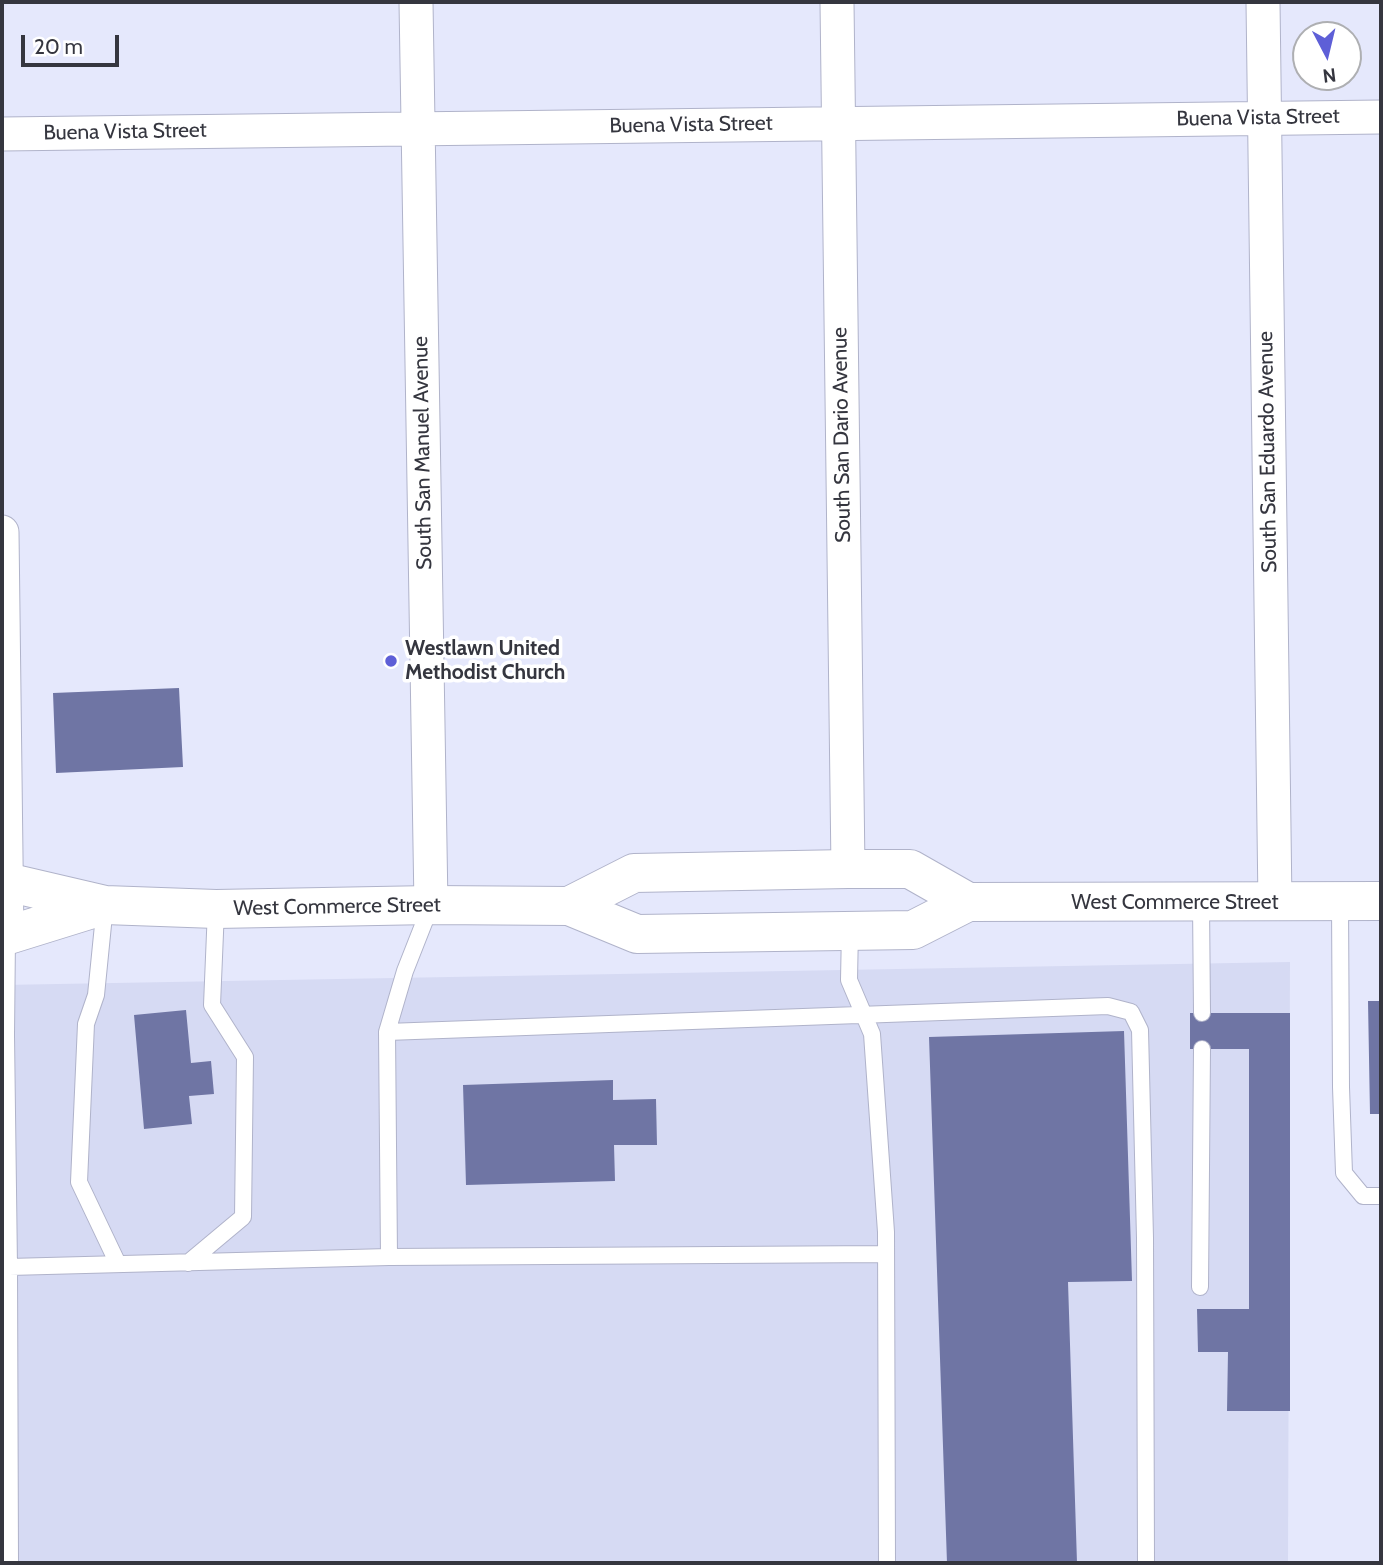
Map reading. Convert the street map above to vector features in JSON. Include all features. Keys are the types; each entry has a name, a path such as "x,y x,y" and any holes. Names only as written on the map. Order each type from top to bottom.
{"main road":[{"name":"West Commerce Street","path":"569,906 634,873 848,869 910,869 968,902"},
{"name":"West Commerce Street","path":"4,881 106,905 216,909 431,905 569,906 637,934 913,930 968,902 1381,901"},
{"name":"West Commerce Street","path":"4,937 106,905"}],"street":[{"name":"South San Manuel Avenue","path":"416,2 431,905"},
{"name":"South San Dario Avenue","path":"837,2 848,869"},
{"name":"South San Eduardo Avenue","path":"1263,2 1275,903"},
{"name":"Buena Vista Street","path":"2,134 1381,117"},
{"path":"2,532 4,937"}],"lane":[{"path":"1340,902 1343,1173 1363,1196 1381,1196"},
{"path":"1201,903 1202,1013"},
{"path":"106,905 96,995 86,1024 79,1182 118,1264"},
{"path":"389,1257 387,1032 405,971 431,905"},
{"path":"188,1263 243,1217 245,1058 212,1005 216,909"},
{"path":"850,930 849,980 872,1034 886,1254 887,1563"},
{"path":"4,937 10,1563"},
{"path":"387,1032 1108,1006 1131,1012 1140,1030 1145,1224 1146,1563"},
{"path":"1200,1287 1202,1049"},
{"path":"6,1267 389,1257 886,1254"}],"shaded area":[{"path":"1290,962 1288,1563 2,1563 2,985"}],"building":[{"path":"179,688 183,767 56,773 53,693"},
{"path":"1368,1001 1381,1001 1381,1114 1370,1114"},
{"path":"186,1010 191,1063 211,1061 214,1094 189,1096 192,1124 144,1129 134,1015"},
{"path":"1190,1013 1290,1013 1290,1411 1227,1411 1228,1352 1198,1352 1197,1309 1249,1309 1249,1049 1190,1049"},
{"path":"1124,1031 1132,1281 1068,1282 1077,1563 947,1563 929,1037"},
{"path":"613,1080 613,1100 656,1099 657,1145 614,1145 615,1181 466,1185 463,1085"}],"place":[{"name":"Westlawn United Methodist Church","path":"391,661"}]}
